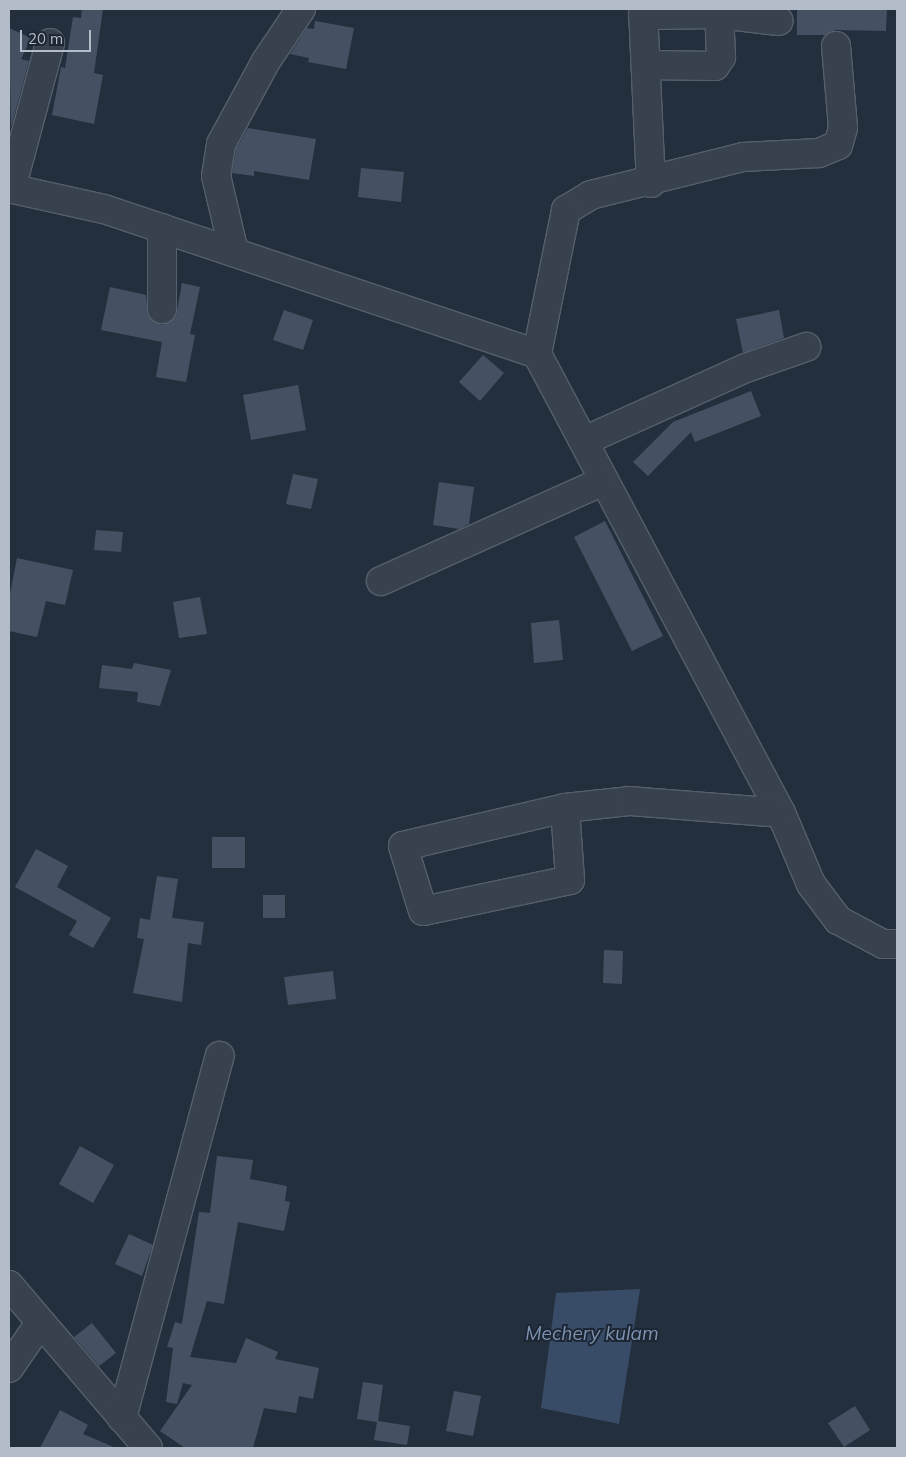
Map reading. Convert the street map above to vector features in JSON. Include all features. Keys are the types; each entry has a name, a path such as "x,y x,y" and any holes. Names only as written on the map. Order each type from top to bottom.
{"street":[{"path":"234,252 216,176 221,144 266,61 301,9"},
{"path":"652,183 643,12 719,12 779,21"},
{"path":"646,65 715,66 721,57 719,12"},
{"path":"50,43 10,188 104,209 537,354"},
{"path":"836,46 843,128 838,145 819,153 743,157 652,183 591,195 566,210 537,354 781,813 811,884 838,920 883,944 897,944"},
{"path":"162,228 162,309"},
{"path":"584,441 746,368 806,347"},
{"path":"381,581 604,481"},
{"path":"565,808 570,880 423,911 403,846 565,808 629,801 781,813"},
{"path":"122,1418 220,1056"},
{"path":"9,1285 148,1448"},
{"path":"9,1368 40,1323"}],"water":[{"name":"Mechery kulam","path":"640,1289 619,1424 541,1408 556,1293"}],"building":[{"path":"82,9 103,9 94,73 103,75 94,124 52,115 61,67 65,68 73,17 81,18"},
{"path":"797,9 887,9 886,31 836,30 825,35 797,35"},
{"path":"315,21 354,28 346,69 308,62 309,58 290,54 307,28 314,29"},
{"path":"9,28 31,38 21,59 29,61 11,128"},
{"path":"248,128 316,139 309,180 254,171 254,176 232,173 236,149"},
{"path":"361,168 404,172 401,202 358,197"},
{"path":"182,283 200,287 190,334 195,335 186,382 156,377 162,342 101,330 110,287 146,295 148,316 162,325 176,316"},
{"path":"284,310 313,320 303,350 273,340"},
{"path":"779,310 784,338 743,353 736,319"},
{"path":"483,355 504,373 480,401 459,382"},
{"path":"298,385 306,430 251,440 243,395"},
{"path":"751,391 761,416 695,442 691,432 648,476 633,462 673,422"},
{"path":"293,474 318,479 311,509 286,504"},
{"path":"439,482 474,487 469,524 459,529 433,525"},
{"path":"605,521 663,636 632,651 574,537"},
{"path":"96,530 123,532 121,552 94,550"},
{"path":"17,558 73,570 65,605 46,601 37,637 9,631 9,599"},
{"path":"200,597 207,634 179,638 173,602"},
{"path":"559,620 563,660 534,663 531,623"},
{"path":"134,663 171,670 160,706 137,702 138,692 99,688 102,665 132,669"},
{"path":"212,837 245,837 245,868 212,868"},
{"path":"36,849 68,866 57,887 111,918 93,948 69,935 77,921 15,887"},
{"path":"157,876 178,879 172,918 204,922 201,945 188,943 182,1002 133,993 144,939 137,938 140,918 150,920"},
{"path":"263,895 285,895 285,918 263,918"},
{"path":"604,950 623,951 622,984 603,983"},
{"path":"333,971 336,999 288,1005 284,977"},
{"path":"80,1146 114,1165 93,1203 59,1184"},
{"path":"217,1156 253,1160 250,1179 287,1186 285,1201 290,1202 284,1231 238,1222 224,1304 207,1301 190,1357 236,1363 246,1338 278,1352 275,1359 319,1368 313,1399 299,1396 296,1413 264,1408 253,1448 185,1448 160,1431 192,1385 183,1383 177,1404 166,1402 173,1348 167,1347 175,1322 182,1324 199,1212 210,1213"},
{"path":"129,1234 153,1245 142,1276 115,1264"},
{"path":"92,1323 116,1353 99,1366 74,1337"},
{"path":"363,1382 383,1385 378,1421 410,1426 407,1445 374,1440 377,1422 357,1419"},
{"path":"454,1391 481,1396 473,1436 446,1431"},
{"path":"855,1406 870,1430 844,1447 828,1423"},
{"path":"60,1410 88,1425 83,1434 116,1448 40,1448"}]}
